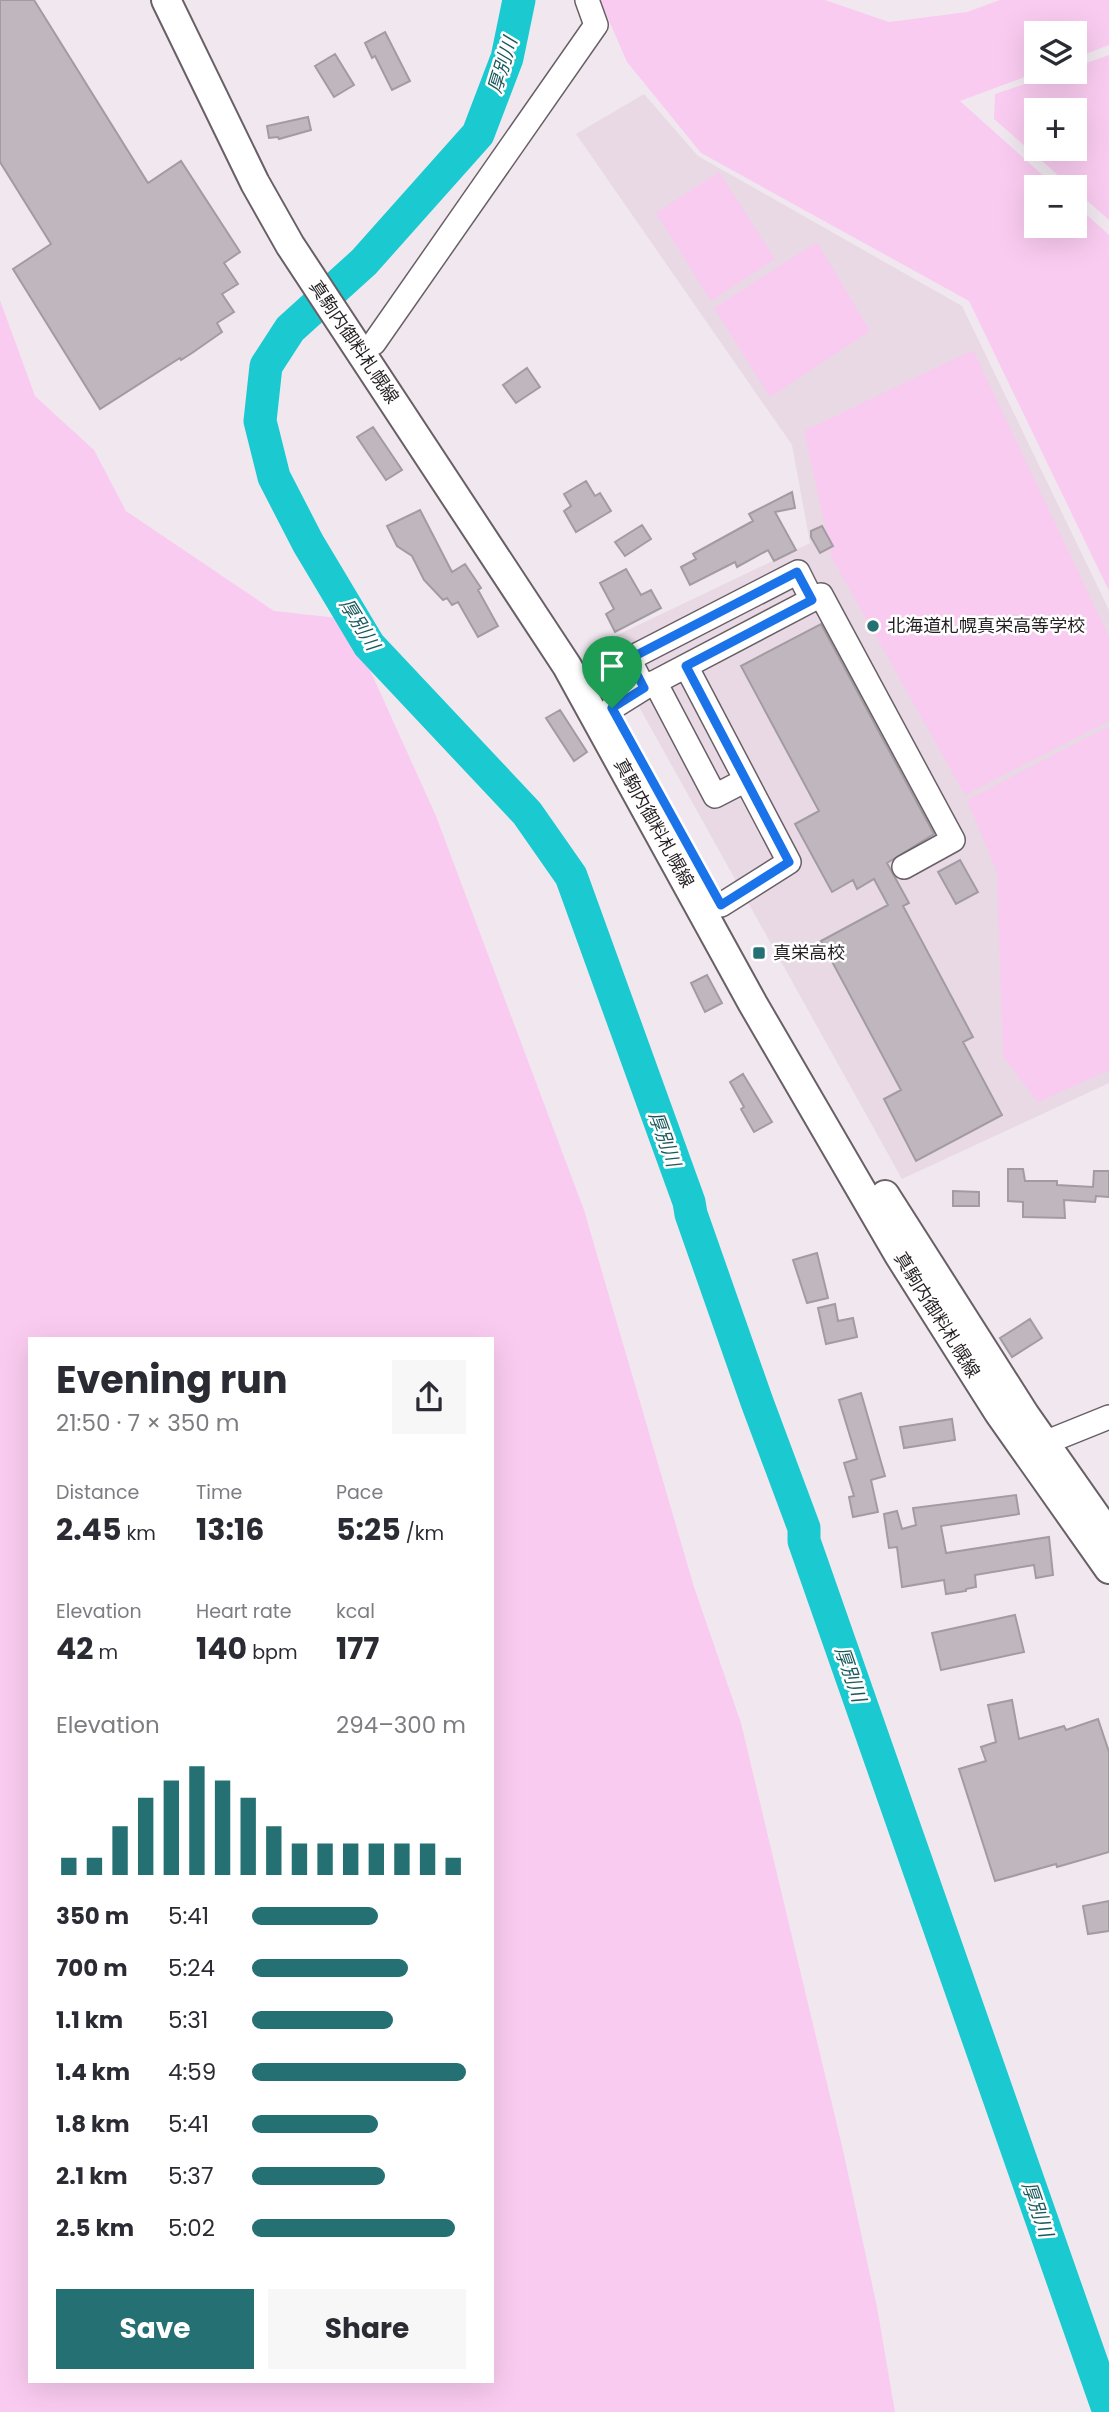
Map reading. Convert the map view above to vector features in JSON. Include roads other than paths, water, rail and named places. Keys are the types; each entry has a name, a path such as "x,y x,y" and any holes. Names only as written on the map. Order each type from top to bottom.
{"main road":[{"name":"真駒内御料札幌線","path":"166,0 255,183 456,461 575,643 875,1179 962,1319 1109,1569"},
{"name":"真駒内御料札幌線","path":"187,0 311,262"},
{"name":"真駒内御料札幌線","path":"362,334 567,666 753,1004 899,1255 1035,1447 1109,1535"}],"lane":[{"path":"362,334 596,25 587,0"},
{"path":"746,780 715,796 649,685 629,659 797,572 812,600"},
{"path":"612,708 649,685 821,594 953,840 904,867"},
{"path":"686,666 789,862 721,905"},
{"path":"1035,1447 1109,1417"}],"waterway":[{"name":"厚別川","path":"519,0 507,58 478,134 364,262 290,329 266,366 260,421 274,477 308,543 369,645 527,813 571,876 804,1528 804,1541 1109,2412"}],"place":[{"name":"北海道札幌真栄高等学校","path":"873,626"},
{"name":"真栄高校","path":"759,953"}]}
